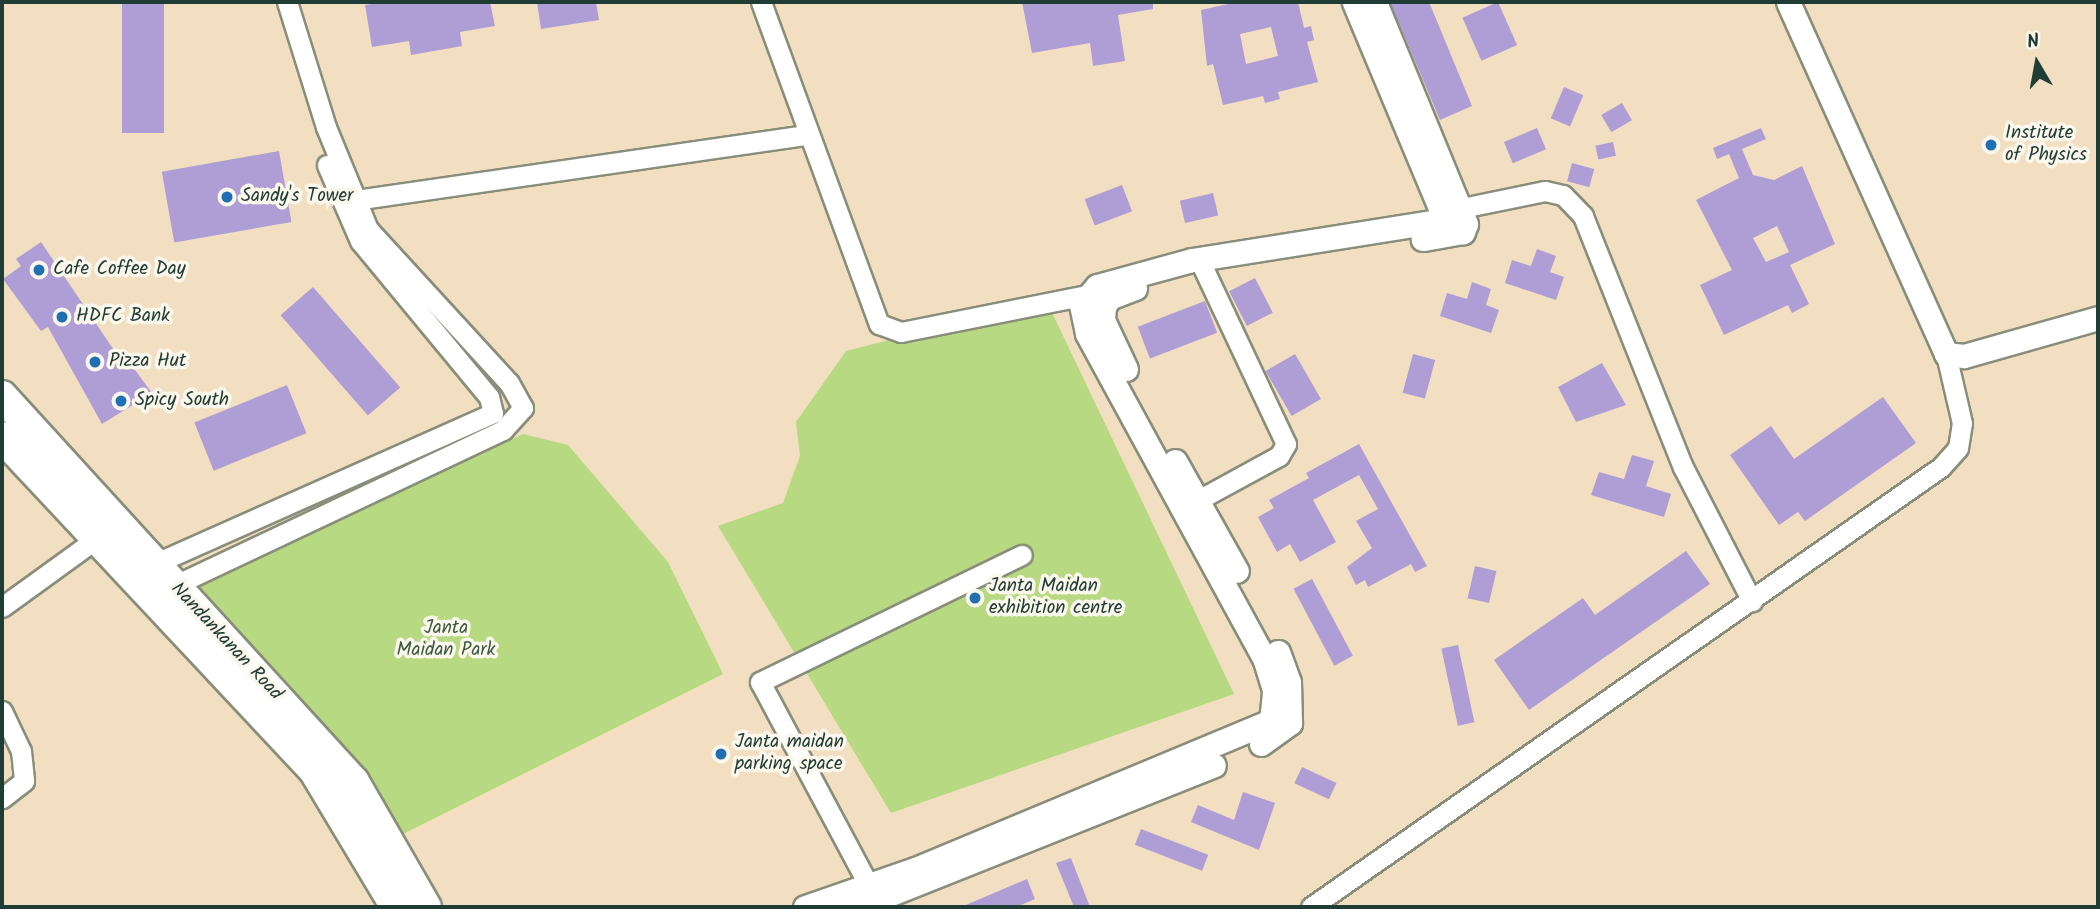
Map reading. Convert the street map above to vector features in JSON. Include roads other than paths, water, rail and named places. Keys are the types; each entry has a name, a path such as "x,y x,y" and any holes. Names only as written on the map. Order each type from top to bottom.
{"main road":[{"name":"Nandankanan Road","path":"2,396 354,782 426,907"},
{"path":"2,437 315,772 396,907"}],"street":[{"path":"164,575 493,413 489,397 380,270 346,219 274,2"},
{"path":"164,575 503,430 522,414 522,400 416,287 368,229 355,200 287,2"},
{"path":"761,2 871,313 886,330 1086,295"},
{"path":"868,900 1271,721 1275,700 1265,660 1087,332 1081,304 1086,295 1097,286 1192,260 1445,220 1354,2"},
{"path":"806,907 868,900 1234,756 1290,723 1289,682 1279,656 1200,499 1103,320 1109,298 1203,268 1457,234 1466,229 1462,208 1374,2"},
{"path":"1311,907 1941,467 1958,448 1962,424 1946,354 1788,2"},
{"path":"355,200 807,135"},
{"path":"1462,208 1545,191 1563,195 1583,216 1682,467 1752,601"},
{"path":"1200,499 1279,456 1286,444 1203,268"},
{"path":"1946,354 1964,356 2098,318"},
{"path":"2,607 96,539"},
{"path":"868,900 760,682 1022,555"},
{"path":"2,711 21,751 24,781 2,798"}],"place":[{"name":"Institute of Physics","path":"1991,145"},
{"name":"Sandy's Tower","path":"227,197"},
{"name":"Cafe Coffee Day","path":"39,270"},
{"name":"HDFC Bank","path":"62,317"},
{"name":"Pizza Hut","path":"95,362"},
{"name":"Spicy South","path":"121,401"},
{"name":"Janta Maidan exhibition centre","path":"975,598"},
{"name":"Janta maidan parking space","path":"721,754"}],"park label":[{"name":"Janta Maidan Park","path":"446,640"}]}
